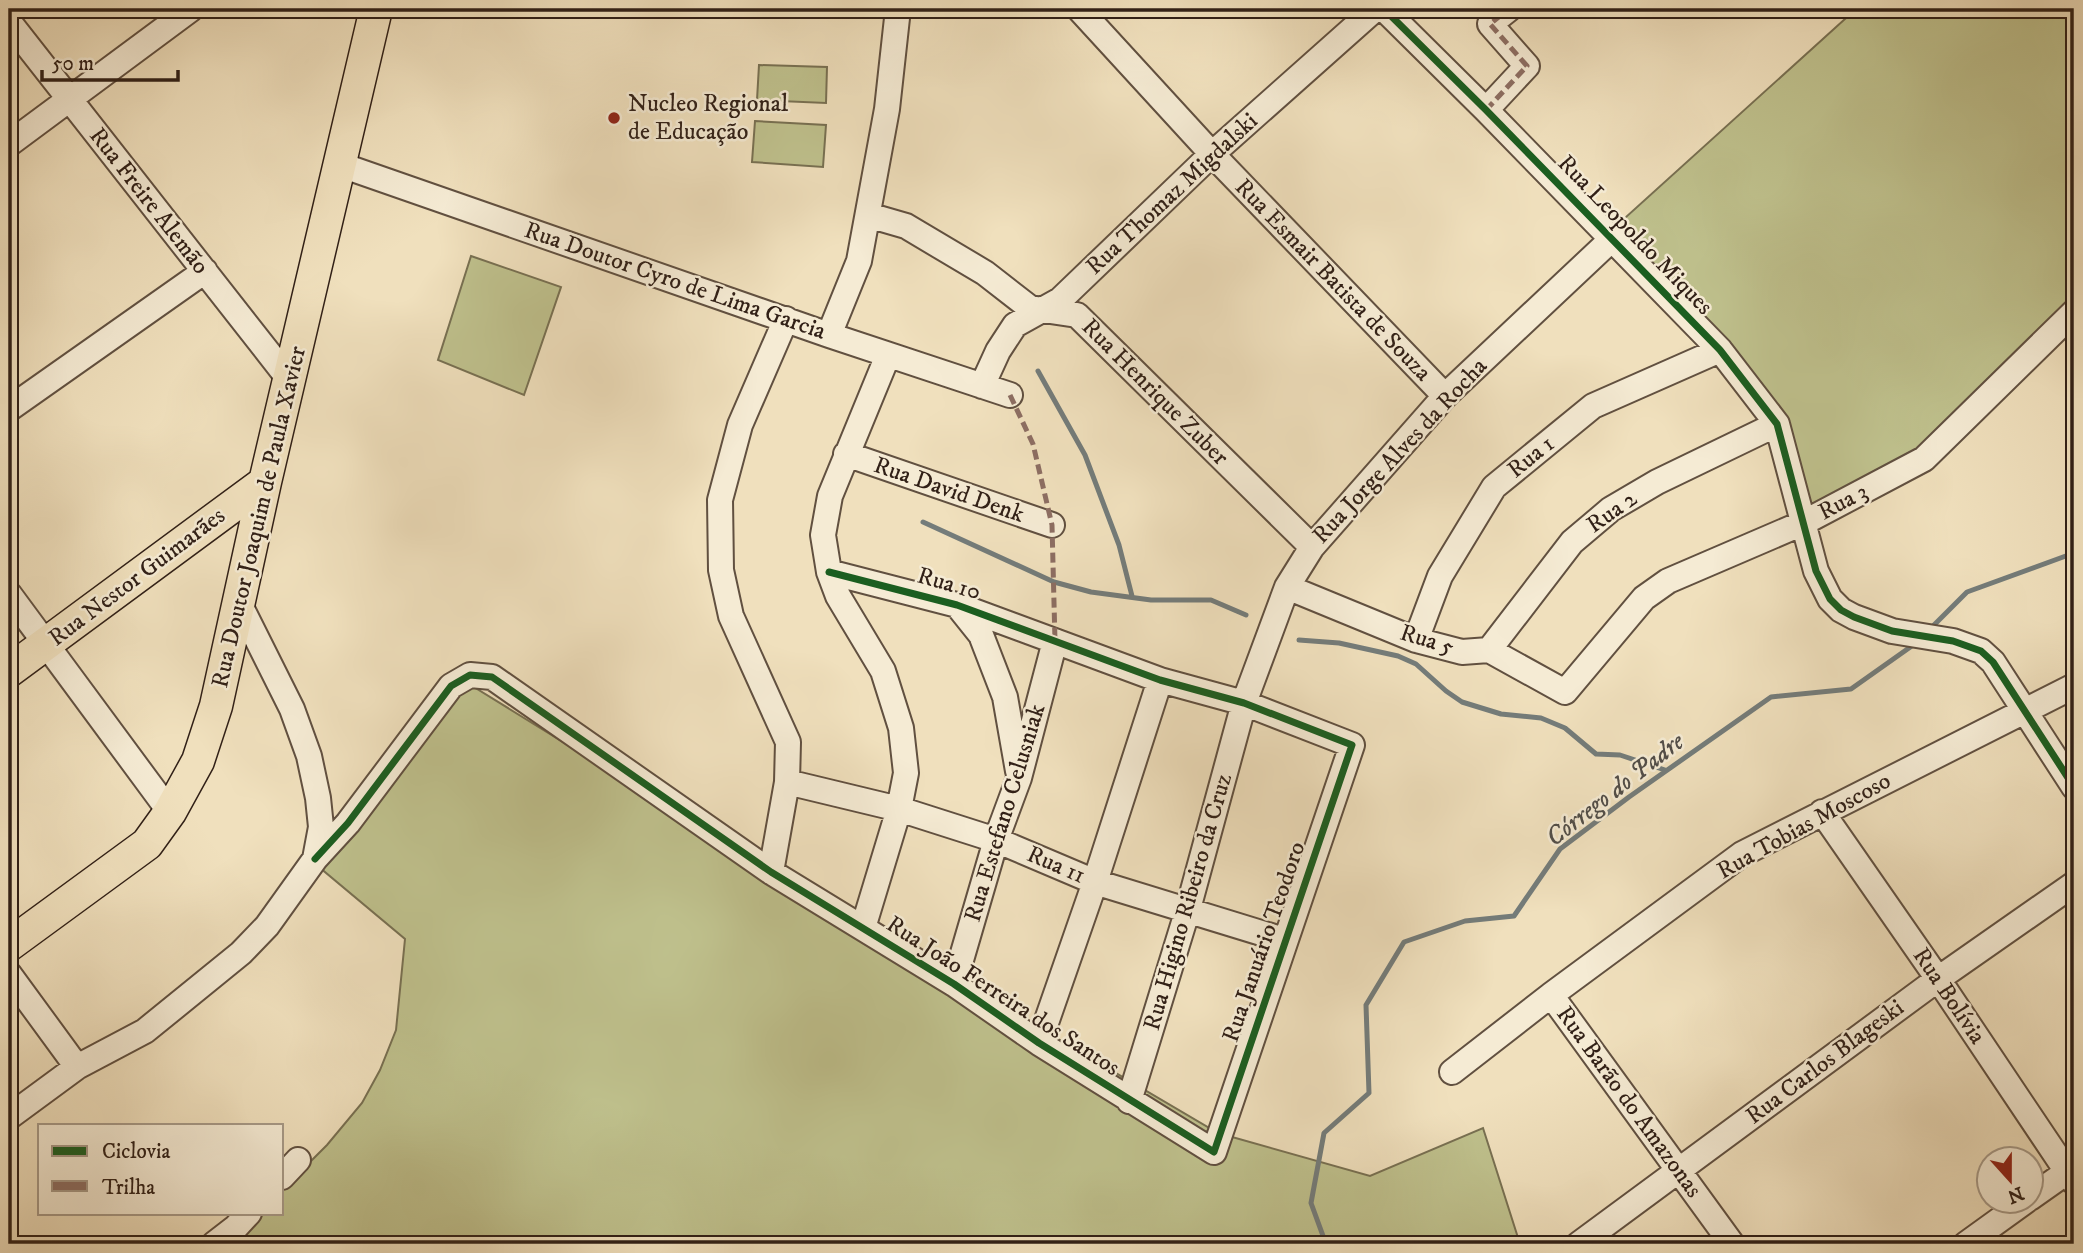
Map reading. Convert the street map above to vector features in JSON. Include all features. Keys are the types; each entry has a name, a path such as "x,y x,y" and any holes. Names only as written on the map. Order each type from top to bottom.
{"main road":[{"name":"Rua Doutor Joaquim de Paula Xavier","path":"9,945 147,845 170,812 198,761 216,706 265,482 376,9"},
{"name":"Rua Nestor Guimarães","path":"9,671 265,482"}],"street":[{"path":"9,144 191,9"},
{"path":"829,335 859,261 887,109 898,9"},
{"name":"Rua Esmair Batista de Souza","path":"1079,9 1212,154 1446,396"},
{"name":"Rua Thomaz Migdalski","path":"982,386 1015,325 1060,300 1212,154 1375,9"},
{"name":"Rua Leopoldo Miques","path":"1384,9 1613,238 1720,350 1777,424 1816,571 1830,599 1841,610 1854,617 1892,631 1953,641 1981,651 1993,662 2074,787"},
{"path":"1486,110 1527,66 1490,24 1509,9"},
{"name":"Rua Freire Alemão","path":"9,22 289,379"},
{"name":"Rua Doutor Cyro de Lima Garcia","path":"341,165 829,335 1010,395"},
{"name":"Rua Henrique Zuber","path":"867,215 906,226 985,273 1030,308 1077,315 1312,547"},
{"name":"Rua Jorge Alves da Rocha","path":"1244,704 1287,587 1312,547 1446,396 1613,238"},
{"path":"9,409 205,271"},
{"name":"Rua 3","path":"1565,692 1644,598 1668,582 1803,523 1924,458 2074,312"},
{"path":"771,872 787,782 788,742 731,616 721,570 720,500 740,425 786,319"},
{"name":"Rua 1","path":"1416,639 1440,576 1494,487 1593,406 1720,350"},
{"path":"863,928 899,809 906,773 901,728 883,671 838,596 829,572 823,535 830,496 888,355"},
{"name":"Rua 2","path":"1489,650 1572,542 1611,509 1657,482 1777,424"},
{"name":"Rua David Denk","path":"846,454 1052,525"},
{"name":"Rua 10","path":"829,572 957,605 1160,680 1244,704 1352,745"},
{"name":"Rua 5","path":"1287,587 1416,639 1462,652 1489,650 1565,692"},
{"path":"9,594 170,812"},
{"path":"9,1118 77,1067 145,1031 241,953 267,926 315,859 321,827 309,757 292,709 238,601"},
{"path":"957,605 981,635 1005,697 1019,778"},
{"name":"Rua Estefano Celusniak","path":"954,984 996,840 1019,778 1055,641"},
{"name":"Rua João Ferreira dos Santos","path":"315,859 348,822 451,686 470,675 492,677 771,872 954,984 1039,1043 1214,1152"},
{"path":"1039,1043 1095,882 1160,680"},
{"name":"Rua Tobias Moscoso","path":"1452,1072 1742,854 2074,686"},
{"name":"Rua Higino Ribeiro da Cruz","path":"1129,1101 1188,909 1244,704"},
{"name":"Rua Januário Teodoro","path":"1214,1152 1352,745"},
{"name":"Rua 11","path":"787,782 899,809 996,840 1095,882 1284,940"},
{"name":"Rua Bolívia","path":"1822,812 2072,1174"},
{"name":"Rua Carlos Blageski","path":"1579,1244 1938,979 2074,884"},
{"path":"9,974 77,1067"},
{"name":"Rua Barão do Amazonas","path":"1551,995 1732,1244"},
{"path":"2044,1190 2072,1174"},
{"path":"214,1244 248,1214"},
{"path":"1966,1244 2008,1214"}],"green space":[{"path":"1856,9 2074,9 2074,321 1941,437 1803,515 1778,423 1605,236"},
{"path":"759,65 827,67 826,103 757,100"},
{"path":"755,121 826,125 823,167 752,162"},
{"path":"471,256 561,287 524,395 438,360"},
{"path":"469,684 764,866 1218,1133 1370,1176 1483,1128 1520,1244 227,1244 257,1214 284,1214 284,1188 327,1145 362,1103 380,1070 396,1030 405,939 319,867"}],"waterway":[{"path":"1038,371 1085,455 1119,545 1132,596"},
{"path":"923,522 1054,582 1091,592 1151,600 1211,600 1246,615"},
{"name":"Córrego do Padre","path":"1930,629 1967,592 2074,553"},
{"path":"1299,640 1339,643 1398,656 1416,664 1462,702 1501,714 1541,718 1565,728 1596,754 1620,755 1665,770"},
{"name":"Córrego do Padre","path":"1326,1244 1311,1203 1324,1133 1369,1093 1366,1005 1404,942 1465,921 1514,916 1560,849 1771,697 1851,689 1916,643"}],"marked path":[{"path":"1486,110 1527,66 1490,24 1509,9"},
{"path":"1010,395 1033,444 1052,525 1055,641"}],"cycle path":[{"path":"1384,9 1720,350 1777,424 1816,571 1830,599 1841,610 1854,617 1892,631 1953,641 1981,651 1993,662 2074,787"},
{"path":"315,859 348,823 451,686 470,675 492,677 771,872 954,984 1039,1043 1214,1152 1352,745 1244,703 1160,680 957,605 829,572"}],"place":[{"name":"Nucleo Regional de Educação","path":"614,118"}]}
